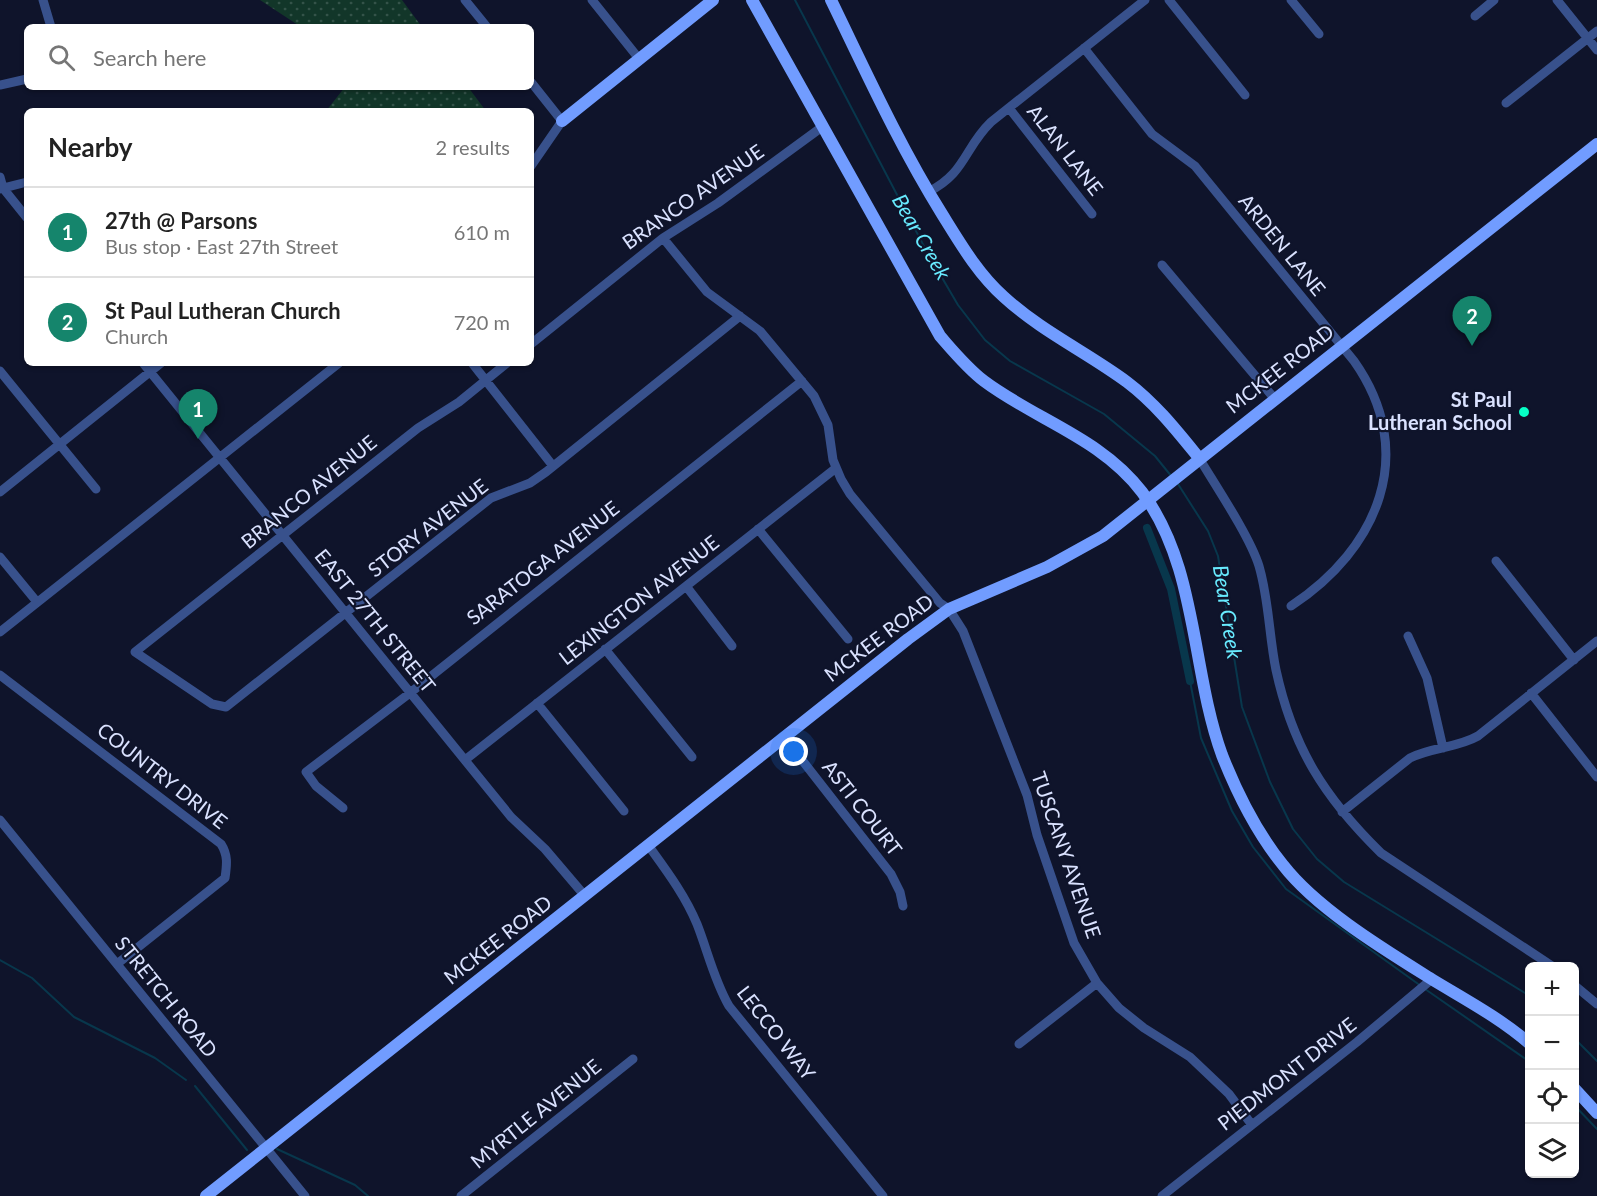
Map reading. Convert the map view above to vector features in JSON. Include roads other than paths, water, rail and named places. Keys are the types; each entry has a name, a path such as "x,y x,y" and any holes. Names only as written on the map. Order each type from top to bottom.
{"street":[{"path":"43,0 50,24"},
{"path":"465,0 485,24"},
{"path":"592,0 640,60"},
{"path":"534,162 562,121 713,0"},
{"path":"752,0 927,315 955,353 984,381 1092,444 1152,496 1181,574 1208,709 1223,756 1266,841 1283,866 1314,897 1432,979 1496,1017 1525,1040"},
{"path":"831,0 895,133 928,192 975,265 992,286 1026,315 1128,383 1174,426 1258,564 1276,669 1290,722 1323,788 1342,812 1381,853 1546,962"},
{"path":"928,192 956,174 982,132 1009,108 1145,0"},
{"path":"1169,0 1245,95"},
{"path":"1291,0 1319,34"},
{"path":"1475,16 1494,0"},
{"path":"1557,0 1597,50"},
{"path":"1506,103 1597,31"},
{"name":"ARDEN LANE","path":"1084,48 1152,134 1195,166 1341,345 1367,381 1379,410 1386,444 1382,483 1373,519 1363,537 1334,573 1291,606"},
{"path":"0,85 24,80"},
{"path":"534,86 562,121"},
{"name":"ALAN LANE","path":"1009,108 1092,214"},
{"name":"BRANCO AVENUE","path":"534,342 663,237 717,203 822,127"},
{"name":"MCKEE ROAD","path":"206,1196 784,737 949,609 1075,552 1103,536 1274,398 1597,144"},
{"path":"0,177 1,188 24,215"},
{"path":"1,188 24,184"},
{"name":"TUSCANY AVENUE","path":"663,237 707,292 760,331 802,381 819,404 828,425 836,468 850,494 940,603 949,609 968,640 1027,795 1036,835 1074,943 1097,983 1131,1019 1190,1058 1216,1080 1252,1125"},
{"path":"1162,266 1274,398"},
{"name":"STORY AVENUE","path":"226,707 347,614 491,498 530,483 554,466 740,316"},
{"name":"EAST 27TH STREET","path":"145,366 511,817 545,849 585,896"},
{"path":"0,492 158,366"},
{"path":"0,632 335,366"},
{"path":"474,366 554,466"},
{"name":"BRANCO AVENUE","path":"226,707 212,704 135,652 418,428 459,402 503,366"},
{"path":"0,371 96,489"},
{"name":"SARATOGA AVENUE","path":"343,808 316,786 306,772 410,693 802,381"},
{"name":"LEXINGTON AVENUE","path":"465,760 836,468"},
{"path":"758,529 848,639"},
{"path":"0,557 37,602"},
{"path":"1496,561 1574,660"},
{"path":"686,586 732,646"},
{"path":"1408,636 1427,678 1443,748"},
{"path":"1342,812 1410,758 1466,743 1478,736 1597,641"},
{"path":"605,650 692,757"},
{"name":"COUNTRY DRIVE","path":"0,675 212,837 226,851 228,862 225,878 117,964"},
{"path":"1531,693 1597,777"},
{"path":"537,703 624,811"},
{"name":"ASTI COURT","path":"784,737 891,874 900,892 903,906"},
{"name":"STRETCH ROAD","path":"0,820 305,1196"},
{"name":"LECCO WAY","path":"648,845 684,899 696,922 714,975 729,1006 883,1196"},
{"name":"PIEDMONT DRIVE","path":"1162,1196 1432,979"},
{"path":"1019,1044 1097,983"},
{"path":"1579,988 1596,1001"},
{"name":"MYRTLE AVENUE","path":"461,1196 633,1059"},
{"path":"1579,1093 1597,1113"}],"waterway":[{"name":"Bear Creek","path":"795,0 927,252 958,305 985,340 1010,361 1104,414 1155,456 1172,477"},
{"name":"Bear Creek","path":"1178,484 1208,531 1218,556 1242,707 1270,782 1293,829 1317,859 1344,882 1525,993"},
{"path":"1147,528 1171,589 1190,681"},
{"path":"1190,681 1201,738 1232,811 1253,847 1286,889 1421,986"},
{"path":"0,960 32,978 74,1017 155,1058 186,1080"},
{"path":"1425,989 1525,1059"},
{"name":"Bear Creek","path":"1579,1043 1597,1061"},
{"path":"195,1086 247,1150"},
{"path":"1579,1110 1597,1129"},
{"path":"277,1149 355,1185 368,1196"}],"place":[{"name":"St Paul Lutheran Church","path":"1472,346"},
{"name":"St Paul Lutheran School","path":"1524,412"},
{"name":"27th @ Parsons","path":"198,439"}]}
